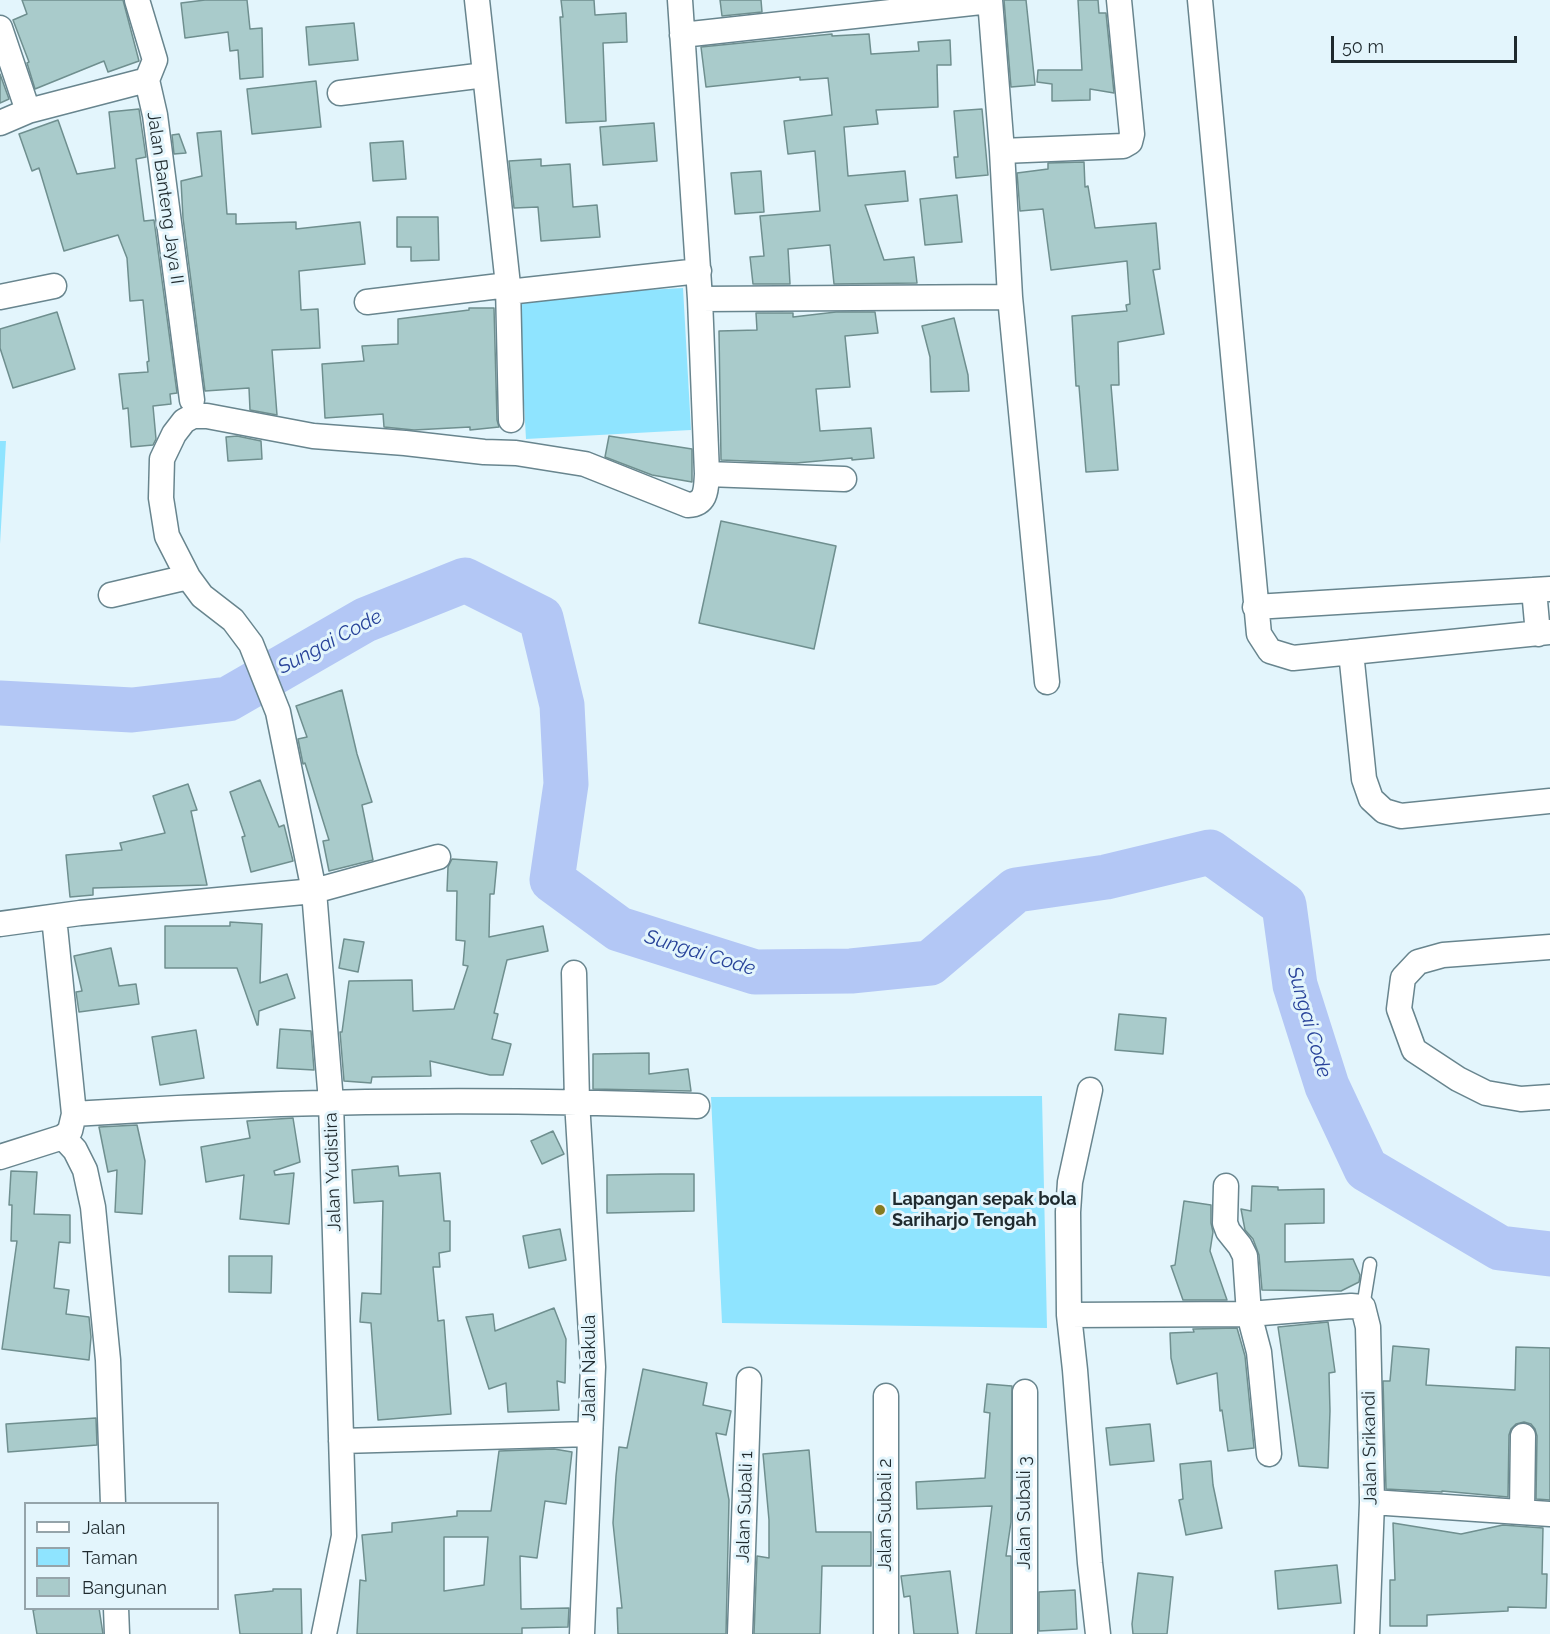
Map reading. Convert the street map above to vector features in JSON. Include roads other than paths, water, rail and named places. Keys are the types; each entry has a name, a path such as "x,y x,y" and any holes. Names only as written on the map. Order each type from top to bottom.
{"street":[{"name":"Jalan Banteng Jaya II","path":"137,0 155,60 147,80 155,115 192,400"},
{"path":"477,0 508,288 511,420"},
{"path":"680,0 699,272 707,474 844,479"},
{"path":"1002,151 1124,146 1130,142 1132,134 1119,0"},
{"path":"1200,0 1255,607 1259,634 1270,651 1293,658 1544,633 1542,590 1255,607"},
{"path":"682,34 990,1 1002,151 1010,297 1047,681"},
{"path":"0,27 28,111"},
{"path":"339,93 485,75"},
{"path":"0,123 28,111 147,80"},
{"path":"367,302 699,272"},
{"path":"0,297 54,285"},
{"path":"700,299 1010,297"},
{"name":"Jalan Yudistira","path":"324,1634 344,1536 331,1102 315,891 278,712 250,644 233,620 202,596 188,577 167,536 161,498 162,459 184,421 194,416 207,416 313,436 516,453 585,464 688,505 695,505 705,496 707,474"},
{"path":"111,595 188,577"},
{"path":"1351,652 1364,779 1371,799 1384,811 1401,816 1550,801"},
{"path":"0,924 54,916 315,891 438,857"},
{"path":"0,1157 63,1137 70,1131 74,1114 54,916"},
{"path":"1550,946 1443,955 1418,962 1404,978 1399,1009 1414,1050 1458,1080 1486,1093 1521,1099 1550,1097"},
{"name":"Jalan Nakula","path":"574,973 577,1101 593,1367 582,1634"},
{"path":"1090,1090 1070,1182 1069,1315 1098,1634"},
{"path":"74,1114 331,1102 577,1101 697,1106"},
{"path":"63,1137 75,1150 85,1170 93,1207 108,1360 113,1502"},
{"path":"1226,1185 1225,1223 1245,1257 1249,1314 1259,1352 1269,1454"},
{"path":"1069,1315 1249,1314 1363,1307"},
{"name":"Jalan Srikandi","path":"1363,1307 1368,1327 1372,1502 1367,1634"},
{"name":"Jalan Subali 1","path":"740,1634 749,1380"},
{"name":"Jalan Subali 3","path":"1025,1392 1025,1634"},
{"name":"Jalan Subali 2","path":"886,1396 886,1634"},
{"path":"341,1441 590,1434"},
{"path":"1522,1512 1523,1436"},
{"path":"1372,1502 1550,1514"},
{"path":"117,1610 117,1634"}],"lane":[{"name":"Jalan Srikandi","path":"1363,1307 1370,1264"}],"waterway":[{"name":"Sungai Code","path":"0,703 132,710 228,699 365,620 465,580 541,618 562,705 566,784 552,880 619,929 755,972 851,971 930,963 1016,890 1106,877 1210,852 1284,905 1295,985 1327,1086 1366,1169 1500,1248 1550,1254"}],"place":[{"name":"Lapangan sepak bola Sariharjo Tengah","path":"880,1210"}]}
